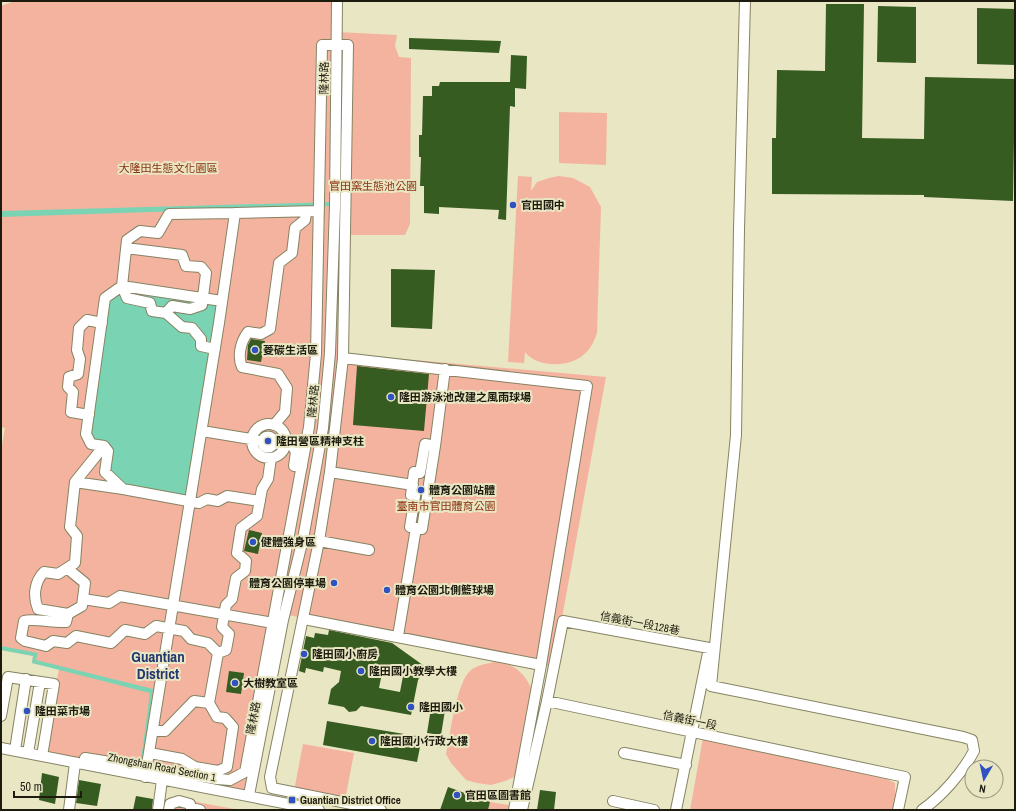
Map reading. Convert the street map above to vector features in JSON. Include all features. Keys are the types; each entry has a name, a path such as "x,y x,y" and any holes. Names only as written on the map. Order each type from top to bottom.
{"street":[{"name":"隆林路","path":"249,796 283,620 303,539 323,428 330,345 337,1"},
{"path":"746,1 739,229 736,435 712,686 972,740 974,751 967,764 930,804 922,810"},
{"path":"150,753 182,759 195,767 230,780 245,772 309,427 316,354 322,45 348,45 343,358 330,472 319,541 270,777 272,788 381,810"},
{"path":"215,349 201,346 201,339 192,328 182,327 166,313 152,311 150,303 127,298 122,286 127,240 140,231 158,233 169,214 319,211"},
{"path":"274,425 285,412 287,388 278,374 242,367 239,361 243,339 248,332 261,334 270,329 279,263 292,253 295,228 305,220 306,212"},
{"path":"146,772 202,431 235,213"},
{"path":"126,248 182,255 186,266 201,267 206,273 202,305 190,309 172,306 166,313"},
{"path":"123,489 105,472 108,451 104,446 91,444 86,434 105,298 122,286 222,301"},
{"path":"89,415 70,412 73,392 68,387 69,377 78,374 80,359 77,350 79,328 87,320 102,323"},
{"path":"343,358 587,386 541,665 514,810"},
{"path":"435,446 425,444 420,473 414,472 411,495 415,496 410,527 422,529 435,446 445,369"},
{"path":"269,424 274,425 283,432 285,444 281,453 271,458 260,456 256,453 253,448 252,439 258,428 269,424"},
{"path":"202,431 262,441 265,437 270,436 273,438 274,443 292,445 296,452 294,466 302,467"},
{"path":"76,636 67,618 38,609 34,601 38,579 44,572 58,574 68,569 74,563 77,536 70,527 75,482 104,446"},
{"path":"218,653 226,650 229,634 222,627 226,605 232,599 236,578 245,571 246,561 238,553 241,528 257,516 262,489 268,479 271,458"},
{"path":"330,472 412,484"},
{"path":"75,482 199,502 207,499 218,501 227,496 260,501"},
{"path":"398,636 416,528"},
{"path":"319,541 369,550"},
{"path":"68,569 85,583 82,606 67,618 48,622 29,619 24,621 21,638 25,641 46,646 54,641 67,643 76,636 111,643 125,630 146,634 156,626 184,631 191,639 208,643 218,653"},
{"path":"83,599 109,603 120,596 273,623"},
{"path":"304,619 398,636 541,665"},
{"name":"信義街一段128巷","path":"547,701 563,621 709,648 693,733"},
{"path":"19,719 1,716 4,676 54,684 43,754 146,772 218,775 227,767 233,727 225,718 217,717 209,703 218,653"},
{"path":"15,750 26,679"},
{"path":"28,753 40,682"},
{"path":"153,731 166,731 194,701 209,703"},
{"path":"522,810 547,701"},
{"name":"信義街一段","path":"547,701 905,777 898,810"},
{"path":"676,810 693,733"},
{"name":"Zhongshan Road Section 1","path":"1,748 43,754 75,762 146,772 162,780 319,810"},
{"path":"624,753 686,765"},
{"path":"69,810 75,762"},
{"path":"158,810 162,780"},
{"path":"169,810 170,804 179,801 190,804 191,808 200,810"},
{"path":"613,801 654,810"}],"green space":[{"name":"大隆田生態文化園區","path":"15,1 335,1 337,32 397,35 395,46 399,57 411,58 410,224 405,235 348,235 346,354 606,377 553,667 288,615 249,795 42,756 59,669 32,663 33,656 1,650 1,451 5,428 1,427 1,6"},
{"path":"559,112 607,113 606,165 559,163"},
{"path":"518,176 532,177 531,191 537,182 549,178 559,176 573,178 590,187 601,207 597,333 593,343 587,351 576,360 568,363 552,364 536,361 525,352 524,363 508,362"},
{"path":"494,662 508,664 518,670 526,679 533,691 519,768 514,777 491,785 466,780 451,763 446,754 458,696 466,676 476,667"},
{"path":"703,738 885,778 895,783 893,810 690,810"},
{"path":"303,744 354,753 345,800 294,791"},
{"path":"169,797 240,810 166,810"},
{"path":"490,802 515,806 514,810 488,810"}],"shaded area":[{"path":"334,202 335,206 1,217 1,211"},
{"path":"122,286 222,301 190,501 124,492 105,472 108,451 91,444 86,434 105,298"},
{"path":"1,646 38,653 36,660 153,689 141,776 139,775 150,693 32,663 33,656 1,650"}],"building":[{"path":"826,4 864,4 862,138 924,139 925,77 1015,79 1013,201 924,197 924,195 772,194 772,138 776,138 777,70 825,71"},
{"path":"878,6 916,7 916,63 877,62"},
{"path":"977,8 1015,9 1015,65 977,64"},
{"path":"409,38 501,41 499,53 409,49"},
{"path":"511,55 527,56 526,89 515,88 515,107 510,106 506,220 498,219 499,210 439,207 439,214 424,213 424,186 420,186 421,157 419,157 419,135 422,135 423,96 432,96 432,86 439,86 440,82 510,82"},
{"path":"391,269 435,270 432,329 391,327"},
{"name":"菱碳生活區","path":"251,339 265,341 261,362 247,360 248,345"},
{"name":"隆田游泳池改建之風雨球場","path":"357,366 429,374 424,431 353,425"},
{"name":"健體強身區","path":"249,530 262,533 258,554 244,551"},
{"name":"隆田國小教學大樓","path":"329,630 392,643 427,668 418,680 411,715 361,706 356,711 349,712 344,707 328,704 331,689 339,682 341,671 324,667 323,672 306,668 305,673 299,671 306,636 314,638 315,633 328,635","holes":["383,668 403,676 400,692 379,688"]},
{"name":"大樹教室區","path":"229,671 244,673 241,694 226,692"},
{"path":"432,702 446,704 441,735 427,733"},
{"name":"隆田國小行政大樓","path":"327,721 422,737 417,762 323,745"},
{"path":"42,773 59,777 55,804 39,800"},
{"path":"79,780 101,784 97,806 76,803"},
{"name":"官田區圖書館","path":"448,787 490,802 488,810 440,810"},
{"path":"540,790 556,792 554,810 537,810"},
{"path":"136,796 153,799 152,810 133,810"}],"place":[{"name":"官田國中","path":"513,205"},
{"name":"菱碳生活區","path":"255,350"},
{"name":"隆田游泳池改建之風雨球場","path":"391,397"},
{"name":"隆田營區精神支柱","path":"268,441"},
{"name":"體育公園站體","path":"421,490"},
{"name":"健體強身區","path":"253,542"},
{"name":"體育公園停車場","path":"334,583"},
{"name":"體育公園北側籃球場","path":"387,590"},
{"name":"隆田國小廚房","path":"304,654"},
{"name":"隆田國小教學大樓","path":"361,671"},
{"name":"大樹教室區","path":"235,683"},
{"name":"隆田國小","path":"411,707"},
{"name":"隆田菜市場","path":"27,711"},
{"name":"隆田國小行政大樓","path":"372,741"},
{"name":"官田區圖書館","path":"457,795"},
{"name":"Guantian District Office","path":"292,800"}],"district":[{"name":"Guantian District","path":"158,666"}],"park label":[{"name":"官田窯生態池公園","path":"373,186"},
{"name":"臺南市官田體育公園","path":"446,506"}]}
